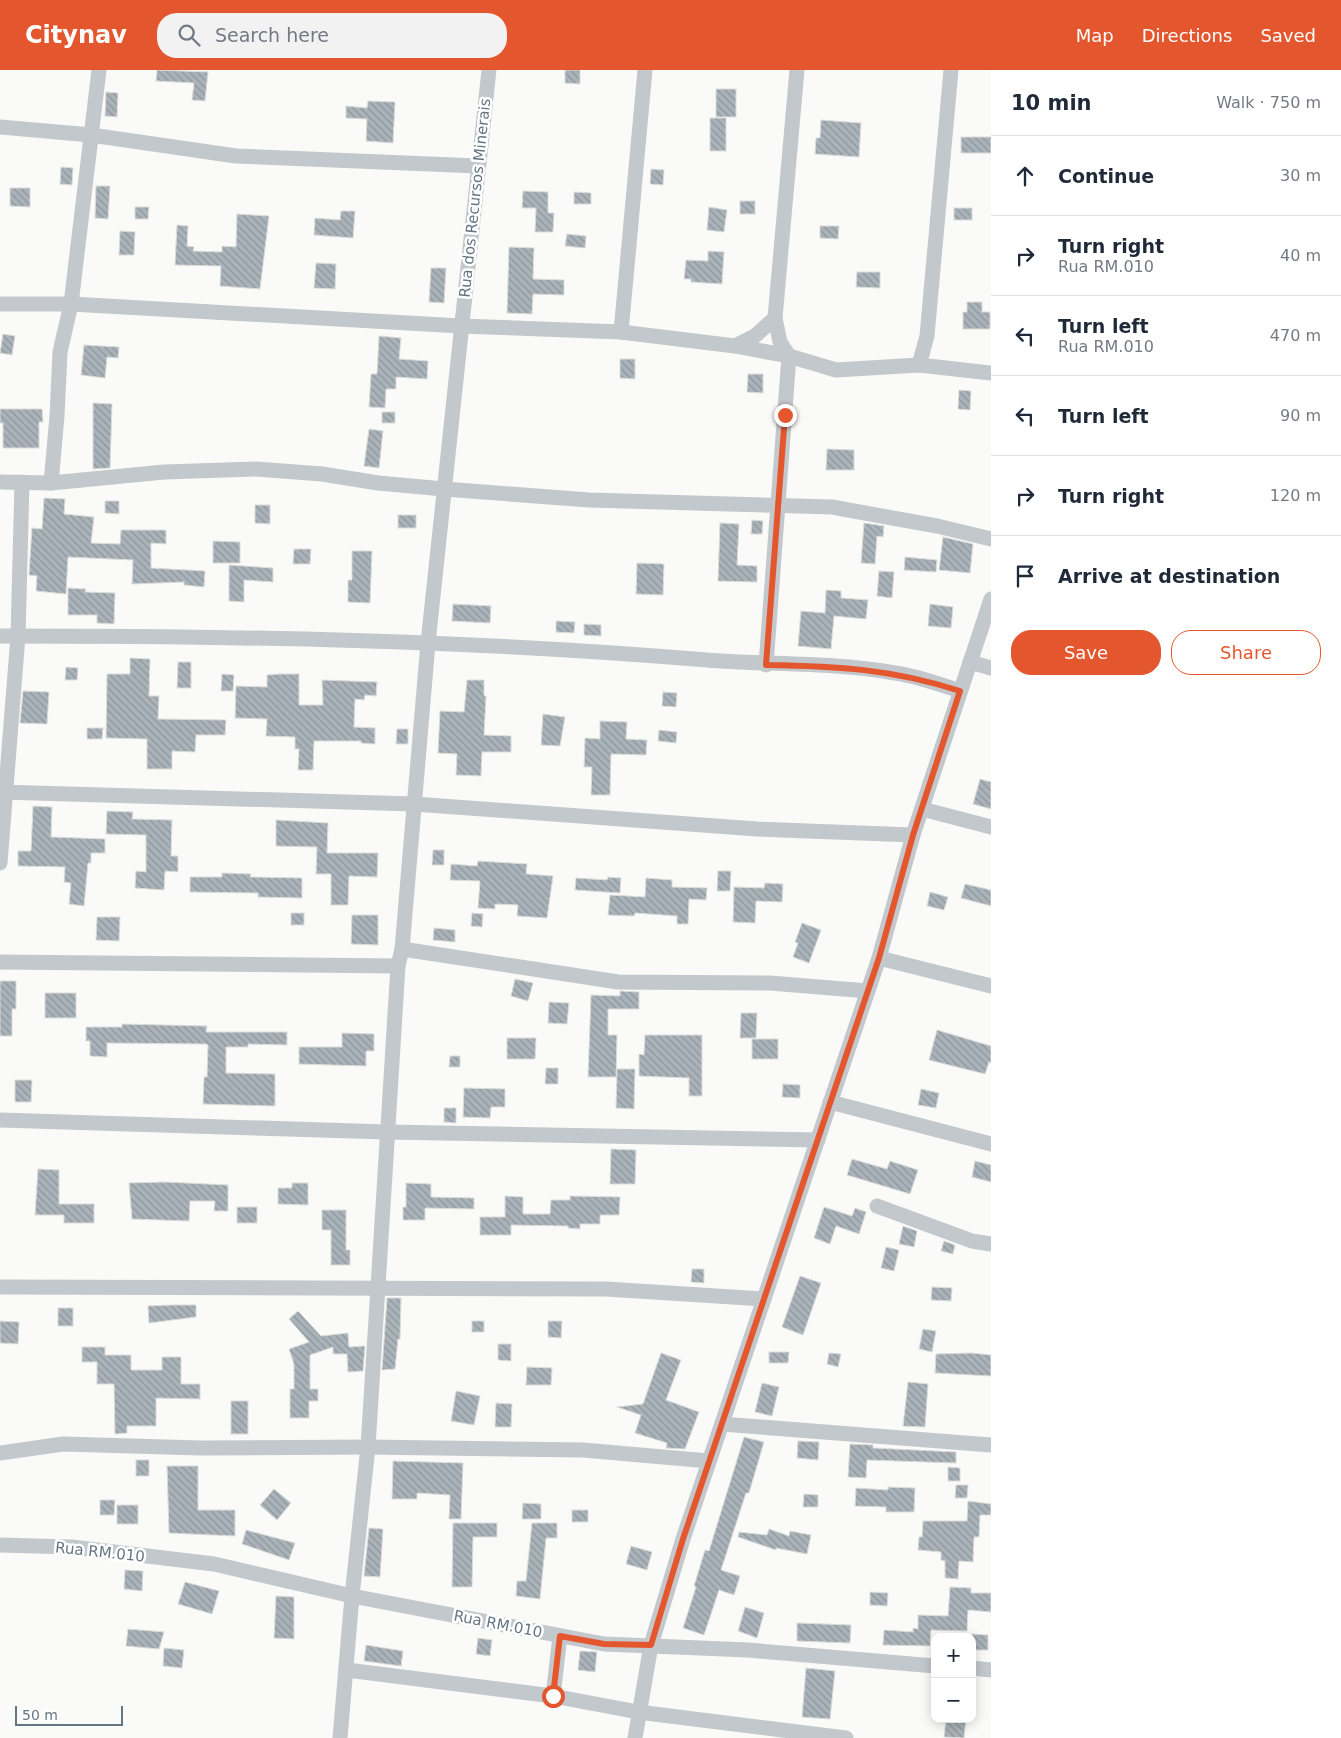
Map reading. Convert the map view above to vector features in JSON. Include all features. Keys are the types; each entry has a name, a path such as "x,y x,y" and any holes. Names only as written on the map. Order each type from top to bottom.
{"street":[{"path":"51,483 60,352 71,304 99,70"},
{"name":"Rua dos Recursos Minerais","path":"340,1738 352,1596 368,1447 398,966 402,949 428,642 489,70"},
{"path":"621,332 645,70"},
{"path":"766,665 780,506 782,443 790,356 780,342 775,318 797,70"},
{"path":"919,366 927,336 951,70"},
{"path":"0,127 91,135 236,156 478,166"},
{"path":"0,304 71,304 461,326 621,332 735,346 790,356 836,370 919,366 991,373"},
{"path":"735,346 755,336 775,318"},
{"path":"0,482 51,483 164,472 256,469 322,474 378,483 589,500 832,507 937,526 991,539"},
{"path":"0,863 3,792 18,636 22,482"},
{"path":"635,1738 651,1645 722,1424 879,958 913,835 991,599"},
{"path":"0,636 428,642 633,654 766,665 827,666 894,673 960,691"},
{"path":"970,662 991,668"},
{"path":"3,792 414,804 757,829 913,835"},
{"path":"922,809 991,827"},
{"path":"402,949 618,982 770,983 868,991"},
{"path":"879,958 991,986"},
{"path":"0,962 398,966"},
{"path":"830,1102 991,1144"},
{"path":"0,1120 387,1132 818,1140"},
{"path":"878,1206 972,1241 991,1244"},
{"path":"0,1286 606,1289 764,1299"},
{"path":"722,1424 991,1445"},
{"path":"0,1453 63,1444 200,1448 368,1447 583,1450 710,1461"},
{"name":"Rua RM.010","path":"0,1545 72,1547 214,1564 352,1596 604,1644 748,1650 931,1666"},
{"path":"553,1696 560,1636"},
{"path":"976,1668 991,1670"},
{"path":"347,1670 553,1696 638,1712 846,1738"}],"building":[{"path":"157,70 208,72 205,101 192,100 194,83 156,81"},
{"path":"565,70 580,70 580,84 565,83"},
{"path":"716,89 736,89 736,117 716,117"},
{"path":"106,92 118,93 117,117 105,116"},
{"path":"368,101 395,102 393,143 366,141 367,119 346,118 346,106 367,108"},
{"path":"710,118 726,118 726,151 710,151"},
{"path":"821,120 861,123 859,157 815,154 816,138 820,138"},
{"path":"961,137 991,137 991,153 961,153"},
{"path":"61,167 73,168 72,185 60,184"},
{"path":"651,169 664,170 663,185 650,184"},
{"path":"96,186 110,186 108,219 95,218"},
{"path":"10,188 30,188 30,207 10,206"},
{"path":"523,191 548,192 548,213 554,213 553,232 535,232 536,208 522,208"},
{"path":"574,192 591,193 591,204 574,204"},
{"path":"740,201 755,201 755,214 740,214"},
{"path":"135,207 149,207 148,219 135,219"},
{"path":"709,207 727,210 724,232 707,230"},
{"path":"954,208 972,208 972,220 954,220"},
{"path":"341,211 355,211 353,238 314,235 315,218 340,220"},
{"path":"237,214 269,216 260,289 220,286 221,266 175,265 177,225 188,226 187,246 194,247 193,251 222,252 222,246 236,247"},
{"path":"820,226 839,226 838,239 820,238"},
{"path":"120,231 135,232 134,255 119,255"},
{"path":"567,234 586,236 585,248 565,246"},
{"path":"509,247 534,248 533,279 564,280 564,295 533,294 532,314 507,313"},
{"path":"708,251 724,252 722,284 691,282 691,279 684,279 686,260 708,261"},
{"path":"316,263 336,264 335,289 314,288"},
{"path":"431,268 446,268 444,303 429,302"},
{"path":"857,272 880,272 880,288 856,287"},
{"path":"967,302 982,302 982,312 990,312 990,329 963,329 963,312 967,312"},
{"path":"3,334 15,336 12,355 0,353"},
{"path":"379,336 401,338 399,359 428,361 427,379 396,377 396,389 386,389 385,408 369,407 371,374 377,374"},
{"path":"84,345 119,347 118,358 107,357 105,378 81,375"},
{"path":"620,359 635,359 635,379 620,378"},
{"path":"748,374 763,374 763,393 747,392"},
{"path":"959,390 971,391 970,410 958,409"},
{"path":"93,403 112,404 110,468 93,469"},
{"path":"0,409 42,409 43,422 39,422 39,448 3,448 3,423 0,423"},
{"path":"382,412 395,412 395,423 382,423"},
{"path":"369,429 383,431 379,468 364,466"},
{"path":"827,449 854,450 854,470 826,470"},
{"path":"44,498 65,499 64,514 94,517 91,543 120,544 121,530 166,530 166,544 151,543 151,568 205,571 204,587 184,585 184,582 132,584 133,560 68,557 66,594 36,591 37,576 29,575 32,528 42,529"},
{"path":"105,501 119,501 119,514 105,513"},
{"path":"255,505 270,505 270,524 255,523"},
{"path":"398,515 416,515 416,528 398,528"},
{"path":"752,520 763,521 762,534 751,534"},
{"path":"720,523 739,524 737,565 757,566 757,582 718,581"},
{"path":"864,523 884,526 883,537 877,536 875,564 861,563"},
{"path":"943,537 973,544 970,573 939,570"},
{"path":"213,541 240,542 240,563 213,563"},
{"path":"294,549 311,549 310,564 293,564"},
{"path":"352,551 372,551 370,603 348,602 348,580 352,580"},
{"path":"905,557 937,560 936,572 904,570"},
{"path":"637,563 664,564 663,595 636,594"},
{"path":"229,565 273,568 273,582 244,580 244,602 229,601"},
{"path":"879,571 894,572 892,598 877,596"},
{"path":"68,588 86,589 85,592 115,593 114,624 97,623 97,615 68,615"},
{"path":"826,590 841,591 841,598 868,600 866,619 834,616 831,649 798,646 801,611 825,613"},
{"path":"453,604 491,606 490,623 452,621"},
{"path":"930,604 953,607 951,628 928,626"},
{"path":"556,621 575,622 574,633 556,632"},
{"path":"584,624 601,625 601,636 584,635"},
{"path":"130,658 150,659 149,696 159,696 158,719 226,720 225,735 196,735 195,752 172,751 172,769 147,769 147,739 106,738 107,674 130,674"},
{"path":"178,662 191,662 191,688 177,688"},
{"path":"66,667 78,668 77,680 65,680"},
{"path":"222,674 234,675 233,691 221,691"},
{"path":"299,674 299,705 323,705 322,680 377,682 376,696 365,695 364,700 355,699 354,727 375,728 375,744 361,743 361,741 314,741 313,770 298,770 299,749 295,749 295,737 266,736 267,719 235,718 236,686 267,687 267,675"},
{"path":"467,680 484,680 484,696 486,696 484,735 511,736 511,752 482,752 481,776 456,775 457,754 438,753 440,711 464,712"},
{"path":"23,691 49,692 47,724 20,723"},
{"path":"663,692 677,693 676,707 662,706"},
{"path":"543,714 565,717 560,746 541,745"},
{"path":"600,721 627,722 626,739 647,740 646,755 611,754 610,795 591,795 592,767 584,767 585,738 600,739"},
{"path":"87,728 103,728 102,739 87,739"},
{"path":"397,729 408,729 408,744 396,744"},
{"path":"659,730 677,732 676,743 658,741"},
{"path":"980,779 991,782 991,809 973,804"},
{"path":"33,806 52,807 51,837 105,839 105,853 91,853 91,863 88,863 84,906 69,904 71,883 64,882 65,867 18,866 18,851 31,851"},
{"path":"107,811 133,812 132,819 172,820 171,856 178,856 178,872 165,871 164,890 135,888 136,871 146,872 146,835 106,834"},
{"path":"276,820 328,823 327,853 378,853 377,877 349,876 348,905 331,905 331,874 316,874 317,847 276,846"},
{"path":"433,850 444,850 444,865 432,865"},
{"path":"478,861 527,864 526,874 553,876 547,918 517,916 518,905 495,904 495,909 478,908 480,881 450,880 451,864 477,866"},
{"path":"718,871 731,871 730,891 717,891"},
{"path":"222,873 251,874 250,877 302,878 302,898 258,897 258,893 190,892 190,877 222,877"},
{"path":"608,877 621,878 620,893 575,890 576,878 607,880"},
{"path":"646,878 672,880 672,887 707,888 706,900 689,899 688,924 677,924 677,916 635,913 634,916 608,915 610,895 645,897"},
{"path":"765,883 783,884 782,902 756,901 755,923 733,922 734,887 764,888"},
{"path":"965,884 991,890 991,906 961,898"},
{"path":"930,892 948,897 944,910 927,906"},
{"path":"291,913 304,913 304,925 291,925"},
{"path":"472,913 483,914 482,927 471,926"},
{"path":"352,915 378,915 378,945 351,944"},
{"path":"97,917 120,917 119,941 96,940"},
{"path":"802,923 821,930 809,963 793,957 798,943 795,942"},
{"path":"434,928 455,930 455,942 433,940"},
{"path":"515,979 533,983 528,1001 511,996"},
{"path":"0,981 16,981 16,1009 12,1009 12,1036 0,1036"},
{"path":"620,991 639,992 639,1009 608,1009 608,1035 617,1035 616,1077 588,1077 591,995 620,996"},
{"path":"45,993 76,993 76,1018 45,1018"},
{"path":"549,1002 569,1003 567,1024 548,1023"},
{"path":"741,1013 757,1013 756,1038 740,1038"},
{"path":"122,1024 207,1026 206,1032 287,1032 287,1045 248,1044 248,1047 226,1047 226,1073 275,1074 275,1106 203,1104 204,1077 207,1077 208,1045 206,1044 107,1043 107,1057 90,1056 90,1041 86,1041 86,1027 122,1027"},
{"path":"937,1030 991,1046 991,1063 989,1062 985,1074 929,1060"},
{"path":"342,1033 374,1034 374,1051 366,1051 366,1066 299,1064 299,1047 342,1047"},
{"path":"645,1035 702,1035 702,1096 689,1096 689,1078 639,1076 639,1054 644,1055"},
{"path":"507,1038 536,1038 535,1059 507,1059"},
{"path":"752,1039 778,1039 778,1059 752,1059"},
{"path":"450,1056 460,1056 460,1067 449,1067"},
{"path":"546,1068 558,1068 558,1084 545,1084"},
{"path":"617,1069 635,1069 634,1109 616,1108"},
{"path":"15,1080 32,1080 31,1102 15,1102"},
{"path":"783,1084 800,1085 800,1098 782,1097"},
{"path":"464,1088 505,1089 505,1107 491,1107 490,1118 463,1117"},
{"path":"921,1089 939,1093 936,1108 918,1105"},
{"path":"444,1108 456,1108 456,1123 444,1122"},
{"path":"611,1149 636,1150 635,1184 610,1184"},
{"path":"852,1159 887,1169 890,1161 918,1170 910,1194 847,1175"},
{"path":"975,1161 991,1165 991,1182 972,1177"},
{"path":"38,1169 59,1170 59,1204 94,1204 94,1223 64,1223 64,1215 35,1215"},
{"path":"165,1182 228,1185 228,1211 214,1211 215,1201 190,1201 189,1221 132,1219 129,1183"},
{"path":"292,1183 308,1183 308,1205 278,1204 278,1188 292,1188"},
{"path":"406,1183 431,1184 431,1197 474,1198 474,1209 425,1208 425,1220 403,1220 403,1207 406,1207"},
{"path":"505,1196 523,1197 523,1214 550,1214 551,1200 570,1200 570,1196 620,1197 619,1215 600,1215 600,1224 580,1224 580,1229 568,1228 568,1226 511,1225 511,1235 480,1235 480,1217 505,1217"},
{"path":"237,1207 257,1207 257,1223 237,1223"},
{"path":"824,1207 852,1216 855,1208 866,1212 859,1234 836,1226 830,1244 814,1238"},
{"path":"322,1210 346,1210 346,1250 350,1250 350,1265 331,1265 331,1230 322,1230"},
{"path":"903,1226 917,1231 914,1247 899,1244"},
{"path":"944,1241 955,1245 953,1254 941,1251"},
{"path":"886,1247 899,1250 894,1271 881,1268"},
{"path":"692,1269 704,1269 704,1283 691,1282"},
{"path":"800,1276 821,1283 803,1335 782,1327"},
{"path":"932,1287 952,1288 951,1301 931,1300"},
{"path":"387,1298 401,1298 400,1339 398,1339 395,1369 382,1370"},
{"path":"196,1305 196,1317 149,1323 148,1306"},
{"path":"58,1308 73,1308 73,1326 58,1326"},
{"path":"298,1311 321,1336 348,1333 349,1347 365,1346 363,1371 348,1372 347,1354 333,1354 333,1347 310,1355 310,1389 318,1389 318,1401 309,1401 309,1418 290,1418 290,1389 294,1389 294,1364 289,1349 309,1342 289,1319"},
{"path":"0,1321 19,1322 18,1344 0,1343"},
{"path":"472,1321 484,1321 484,1332 472,1332"},
{"path":"548,1321 562,1321 561,1338 548,1337"},
{"path":"923,1329 936,1331 932,1352 919,1349"},
{"path":"498,1344 511,1344 511,1361 498,1360"},
{"path":"82,1347 105,1347 105,1355 131,1355 131,1370 162,1370 162,1357 181,1357 181,1384 200,1384 200,1399 156,1398 156,1426 127,1426 127,1433 115,1434 114,1384 97,1384 97,1362 82,1362"},
{"path":"769,1352 789,1352 788,1363 769,1363"},
{"path":"661,1353 681,1360 666,1400 699,1412 685,1449 666,1448 667,1443 635,1433 641,1415 617,1407 643,1404"},
{"path":"829,1353 841,1354 838,1367 827,1364"},
{"path":"972,1353 991,1355 991,1376 935,1373 936,1354"},
{"path":"527,1367 552,1368 551,1385 526,1385"},
{"path":"908,1382 928,1384 925,1427 903,1426"},
{"path":"762,1383 779,1387 772,1416 755,1412"},
{"path":"456,1391 480,1396 474,1425 451,1421"},
{"path":"231,1401 248,1401 248,1434 231,1434"},
{"path":"496,1403 512,1404 511,1427 495,1427"},
{"path":"744,1437 764,1442 749,1493 746,1493 721,1570 740,1576 734,1595 719,1590 704,1635 683,1628 705,1550 709,1551"},
{"path":"798,1441 819,1442 818,1460 797,1458"},
{"path":"850,1444 873,1445 873,1448 956,1452 956,1463 867,1460 866,1478 848,1477"},
{"path":"136,1460 149,1460 149,1476 136,1476"},
{"path":"393,1461 463,1463 461,1519 449,1519 450,1495 417,1493 417,1499 392,1499"},
{"path":"167,1466 198,1466 198,1510 235,1510 235,1536 169,1533"},
{"path":"948,1467 960,1468 960,1481 948,1481"},
{"path":"956,1485 968,1485 967,1498 955,1498"},
{"path":"888,1487 915,1488 914,1512 886,1512 886,1507 855,1506 856,1488 888,1490"},
{"path":"274,1489 291,1503 277,1520 260,1505"},
{"path":"804,1494 818,1495 818,1507 803,1507"},
{"path":"100,1500 115,1500 114,1515 100,1515"},
{"path":"968,1501 991,1504 991,1515 980,1515 979,1537 974,1537 973,1562 959,1561 958,1579 945,1578 945,1561 941,1560 941,1552 918,1550 919,1537 922,1537 923,1521 967,1521"},
{"path":"523,1503 541,1504 541,1519 522,1519"},
{"path":"117,1505 138,1505 138,1524 117,1524"},
{"path":"572,1510 588,1510 588,1522 572,1522"},
{"path":"453,1523 497,1523 497,1537 473,1537 472,1587 452,1587"},
{"path":"532,1523 557,1523 557,1538 546,1538 540,1599 516,1596 517,1581 526,1581"},
{"path":"369,1528 383,1529 380,1577 364,1576"},
{"path":"769,1529 789,1536 790,1531 811,1535 807,1554 776,1548 776,1550 738,1537 739,1532 767,1535"},
{"path":"246,1530 295,1543 289,1560 242,1544"},
{"path":"631,1546 652,1552 647,1570 626,1564"},
{"path":"125,1570 143,1571 142,1591 124,1589"},
{"path":"185,1582 219,1591 212,1614 178,1604"},
{"path":"950,1587 971,1588 971,1593 991,1593 991,1612 968,1610 967,1631 931,1630 930,1646 883,1645 884,1630 913,1632 913,1628 918,1629 918,1615 948,1616"},
{"path":"870,1592 888,1593 887,1606 870,1605"},
{"path":"276,1596 294,1597 294,1639 274,1638"},
{"path":"745,1607 764,1613 757,1638 738,1631"},
{"path":"797,1623 851,1625 850,1643 797,1641"},
{"path":"128,1629 164,1632 159,1649 126,1646"},
{"path":"976,1634 988,1635 988,1650 976,1650"},
{"path":"478,1638 492,1640 490,1656 476,1654"},
{"path":"366,1645 403,1651 401,1666 364,1661"},
{"path":"164,1648 184,1650 182,1668 163,1666"},
{"path":"580,1651 597,1652 595,1672 578,1670"},
{"path":"806,1668 835,1671 830,1719 802,1717"},
{"path":"946,1723 966,1723 964,1738 944,1737"}],"route":[{"path":"553,1696 560,1636 604,1644 651,1645 683,1539 879,958 913,835 960,691 922,679 894,673 827,666 766,665 780,506 785,415"}]}
